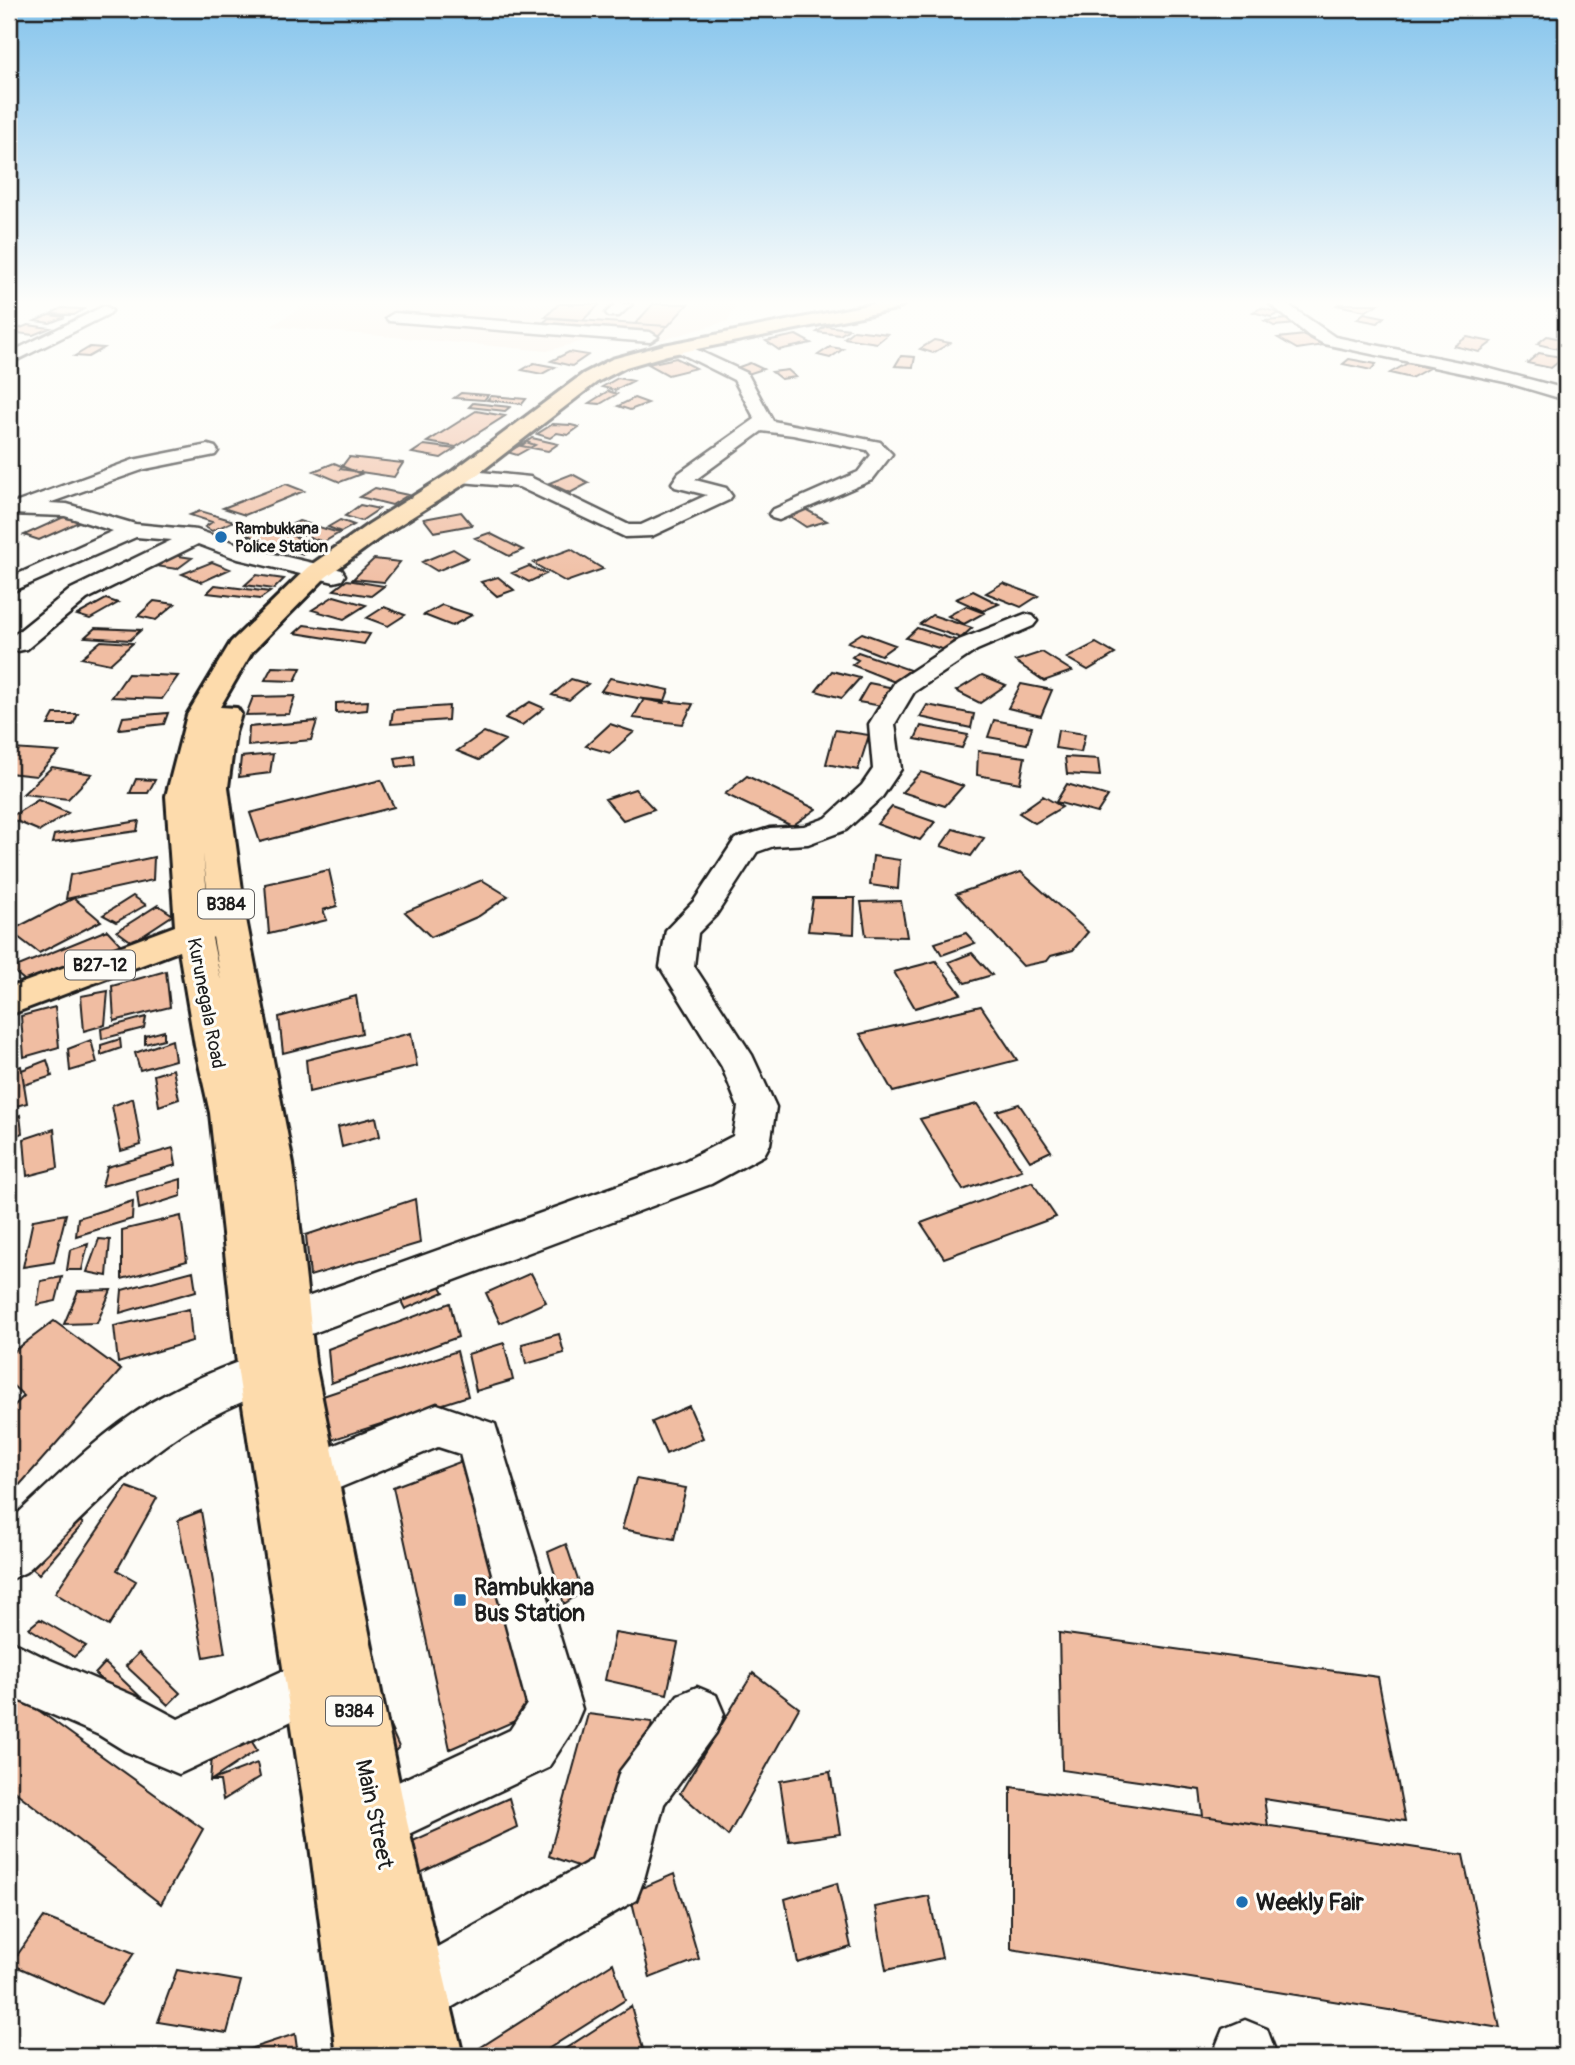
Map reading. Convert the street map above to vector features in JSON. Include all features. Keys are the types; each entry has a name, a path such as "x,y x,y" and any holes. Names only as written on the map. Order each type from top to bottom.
{"main road":[{"name":"Kurunegala Road","path":"274,1349 230,1112 214,1046 210,925 212,787 220,733 238,692 279,630 326,573 561,400"},
{"name":"B27-12","path":"12,995 210,925"},
{"name":"Main Street","path":"274,1349 358,1830 371,2056"},
{"name":"Main Street","path":"358,1830 413,1994 428,2056"}],"street":[{"path":"461,476 523,481 625,531 644,531 722,496 719,492 682,483 686,477 765,420 754,400"},
{"path":"758,425 793,429 873,446 882,454 865,476 779,514"},
{"path":"14,508 79,483 140,464 208,451"},
{"path":"14,508 67,510 134,530 197,536 246,554 326,573"},
{"path":"9,586 134,530"},
{"path":"18,644 79,594 197,536"},
{"path":"9,1555 126,1449 165,1419 206,1396 274,1349 696,1172 751,1144 758,1107 739,1064 677,967 682,930 705,908 746,846 770,837 808,835 836,824 872,790 887,769 882,724 904,687 968,645 1025,621"},
{"path":"296,1483 437,1425 479,1439 555,1709 529,1749 358,1830"},
{"path":"9,1666 22,1675 118,1716 144,1732 179,1747 330,1675"},
{"path":"413,1994 615,1879 640,1791 697,1714"}],"building":[{"path":"490,400 525,400 522,404"},
{"path":"593,400 606,400 600,404 589,403"},
{"path":"629,400 648,403 630,410 618,406"},
{"path":"473,403 510,407 505,411 469,407"},
{"path":"476,411 505,416 456,447 427,442"},
{"path":"553,424 579,427 568,435 557,433 550,438 537,434"},
{"path":"532,438 558,444 548,451 521,446"},
{"path":"526,442 535,445 517,455 507,452"},
{"path":"424,445 455,449 441,458 412,453"},
{"path":"349,457 403,463 394,477 340,469"},
{"path":"334,463 361,474 340,482 314,471"},
{"path":"572,474 589,483 570,493 549,483"},
{"path":"286,484 304,491 245,515 223,508"},
{"path":"375,488 408,495 392,505 360,497"},
{"path":"360,505 379,509 361,521 345,516"},
{"path":"805,509 827,521 806,527 788,515"},
{"path":"200,511 234,521 212,531 205,527 212,522 190,515"},
{"path":"461,512 472,525 434,532 424,519"},
{"path":"66,516 81,521 39,540 24,535"},
{"path":"340,520 354,525 341,532 328,527"},
{"path":"299,521 339,533 324,542 282,529"},
{"path":"264,526 319,545 303,554 247,535"},
{"path":"489,533 523,550 509,556 475,538"},
{"path":"453,549 468,558 437,571 422,562"},
{"path":"571,549 603,569 566,582 533,563"},
{"path":"165,554 192,558 177,569 148,565"},
{"path":"374,559 400,562 384,582 353,579"},
{"path":"212,562 230,569 202,582 182,574"},
{"path":"529,566 546,574 529,582 512,573"},
{"path":"256,575 284,579 274,589 245,585"},
{"path":"498,577 514,590 497,596 481,582"},
{"path":"347,580 384,586 371,596 334,590"},
{"path":"1003,583 1038,596 1021,607 986,593"},
{"path":"215,585 270,592 260,599 207,593"},
{"path":"973,591 999,604 983,611 956,599"},
{"path":"334,596 366,605 344,619 312,610"},
{"path":"106,599 118,603 90,619 77,615"},
{"path":"154,601 175,604 156,620 138,616"},
{"path":"442,605 472,615 452,626 424,615"},
{"path":"966,606 984,613 964,624 948,616"},
{"path":"384,607 405,615 388,626 367,618"},
{"path":"932,615 972,628 961,638 920,624"},
{"path":"304,625 370,634 364,644 295,633"},
{"path":"95,628 141,630 130,640 85,637"},
{"path":"917,628 955,640 945,650 906,638"},
{"path":"862,633 895,645 881,655 848,642"},
{"path":"101,641 133,643 110,664 81,658"},
{"path":"1096,643 1115,654 1088,670 1067,658"},
{"path":"858,652 910,670 895,682 852,665 858,660 852,657"},
{"path":"1042,652 1072,671 1044,681 1015,661"},
{"path":"272,667 301,668 295,681 265,680"},
{"path":"832,671 860,678 842,698 816,691"},
{"path":"128,674 178,676 162,699 112,697"},
{"path":"982,675 1006,685 980,703 956,691"},
{"path":"610,678 669,690 664,703 601,691"},
{"path":"571,679 588,684 569,700 552,695"},
{"path":"869,683 899,689 888,707 858,702"},
{"path":"1021,684 1052,690 1041,716 1008,708"},
{"path":"295,696 289,714 246,715 253,697"},
{"path":"644,699 693,704 683,724 633,718"},
{"path":"368,701 367,710 336,713 336,703"},
{"path":"530,702 544,708 522,725 505,718"},
{"path":"927,705 974,714 971,728 920,717"},
{"path":"449,706 448,720 391,724 393,710"},
{"path":"168,713 164,724 119,729 123,717"},
{"path":"54,714 78,714 73,725 48,725"},
{"path":"994,720 1032,727 1027,744 988,737"},
{"path":"317,721 311,740 248,746 249,727"},
{"path":"610,724 634,732 610,753 586,746"},
{"path":"921,726 968,735 962,748 915,739"},
{"path":"835,730 869,735 858,770 826,764"},
{"path":"1058,730 1085,734 1081,752 1055,748"},
{"path":"484,732 505,740 479,760 457,751"},
{"path":"12,749 59,752 36,776 9,773 9,753"},
{"path":"978,751 1025,757 1020,783 977,775"},
{"path":"273,754 270,773 239,777 241,757"},
{"path":"414,755 415,765 397,767 395,758"},
{"path":"1065,757 1098,759 1100,776 1067,774"},
{"path":"52,767 92,774 68,799 23,794"},
{"path":"921,772 963,786 945,806 902,792"},
{"path":"747,776 816,809 792,826 725,794"},
{"path":"136,779 155,780 148,793 130,793"},
{"path":"381,780 394,807 260,842 250,813"},
{"path":"1067,784 1108,796 1097,813 1056,802"},
{"path":"635,789 654,809 623,820 605,799"},
{"path":"1043,796 1062,807 1035,823 1019,813"},
{"path":"38,800 68,813 40,831 9,818"},
{"path":"892,807 935,822 920,840 877,824"},
{"path":"139,821 137,831 52,843 54,835"},
{"path":"953,829 984,838 971,856 941,846"},
{"path":"873,856 900,860 898,889 870,885"},
{"path":"154,857 153,880 66,899 70,875"},
{"path":"329,870 337,906 323,910 327,920 269,934 265,884"},
{"path":"1021,872 1088,932 1073,950 1051,956 1047,961 1023,966 956,894"},
{"path":"482,880 508,896 479,916 431,937 405,912"},
{"path":"133,896 146,905 116,922 103,915"},
{"path":"74,898 101,921 39,953 10,931"},
{"path":"813,898 855,898 854,934 808,931"},
{"path":"901,901 907,937 866,936 861,902"},
{"path":"158,905 173,915 132,942 117,931"},
{"path":"107,930 122,946 29,984 11,969"},
{"path":"966,933 975,943 942,955 935,943"},
{"path":"972,953 992,975 965,983 949,962"},
{"path":"936,961 961,994 915,1008 894,972"},
{"path":"166,971 170,1007 114,1021 112,986"},
{"path":"108,991 105,1025 84,1031 81,996"},
{"path":"356,996 362,1033 283,1053 279,1017"},
{"path":"981,1006 1017,1060 893,1092 860,1034"},
{"path":"55,1007 59,1047 24,1057 21,1016"},
{"path":"146,1017 144,1028 102,1039 101,1029"},
{"path":"9,1031 14,1061 9,1062"},
{"path":"164,1031 164,1039 145,1044 145,1036"},
{"path":"411,1033 417,1066 309,1092 306,1060"},
{"path":"120,1039 121,1048 101,1055 101,1045"},
{"path":"91,1040 97,1063 70,1071 68,1049"},
{"path":"172,1040 175,1060 140,1070 135,1053"},
{"path":"47,1060 52,1076 24,1085 22,1070"},
{"path":"21,1066 27,1103 9,1108 9,1070"},
{"path":"173,1069 179,1099 159,1106 154,1075"},
{"path":"133,1098 141,1145 121,1151 112,1106"},
{"path":"977,1104 1022,1170 963,1190 920,1119"},
{"path":"1019,1104 1051,1151 1030,1161 997,1111"},
{"path":"20,1115 22,1133 9,1139 9,1120"},
{"path":"376,1117 380,1136 342,1147 338,1127"},
{"path":"54,1129 58,1168 27,1176 24,1139"},
{"path":"173,1148 176,1165 102,1186 107,1167"},
{"path":"181,1179 181,1196 139,1209 137,1192"},
{"path":"1032,1182 1056,1217 944,1258 921,1223"},
{"path":"415,1199 420,1243 310,1276 306,1235"},
{"path":"133,1201 132,1219 76,1236 78,1218"},
{"path":"66,1214 54,1262 23,1267 33,1220"},
{"path":"181,1216 187,1261 122,1279 122,1230"},
{"path":"99,1239 110,1240 107,1276 87,1272"},
{"path":"88,1244 82,1270 67,1270 70,1250"},
{"path":"193,1271 196,1291 120,1313 122,1290"},
{"path":"531,1273 546,1302 500,1323 486,1293"},
{"path":"62,1277 56,1301 37,1305 41,1281"},
{"path":"438,1282 444,1292 405,1309 399,1297"},
{"path":"111,1290 97,1323 64,1324 78,1291"},
{"path":"450,1303 458,1337 331,1383 328,1349"},
{"path":"189,1309 192,1341 118,1363 114,1326"},
{"path":"54,1321 121,1370 9,1497 9,1411 24,1396 9,1382 9,1355"},
{"path":"559,1334 564,1353 526,1364 522,1344"},
{"path":"504,1343 513,1380 476,1391 468,1354"},
{"path":"457,1351 468,1396 328,1441 323,1396"},
{"path":"689,1406 703,1438 666,1454 652,1422"},
{"name":"Rambukkana Bus Station","path":"465,1460 531,1714 450,1749 393,1487"},
{"path":"636,1479 686,1488 674,1539 622,1529"},
{"path":"127,1487 157,1498 117,1570 136,1581 109,1626 55,1593"},
{"path":"201,1511 225,1653 204,1657 178,1520"},
{"path":"78,1518 83,1524 39,1574 32,1568"},
{"path":"566,1544 582,1592 564,1604 548,1552"},
{"path":"40,1619 86,1646 74,1657 29,1628"},
{"path":"615,1633 678,1643 667,1694 605,1680"},
{"path":"1059,1633 1378,1677 1405,1821 1264,1799 1268,1826 1203,1816 1200,1790 1062,1770"},
{"path":"139,1653 180,1693 168,1705 126,1666"},
{"path":"105,1663 149,1705 139,1715 95,1674"},
{"path":"753,1673 799,1708 728,1836 680,1793"},
{"path":"9,1689 203,1829 161,1904 9,1787"},
{"path":"381,1706 399,1747 386,1761"},
{"path":"588,1714 652,1722 615,1879 549,1856"},
{"path":"249,1737 257,1750 210,1781 212,1756"},
{"path":"257,1763 260,1777 223,1800 220,1781 210,1781"},
{"path":"830,1772 840,1834 789,1841 780,1781"},
{"name":"Weekly Fair","path":"1011,1787 1463,1855 1500,2028 1011,1949"},
{"path":"509,1798 517,1827 414,1876 406,1844"},
{"path":"674,1874 699,1959 650,1978 630,1893"},
{"path":"837,1883 851,1947 798,1963 785,1899"},
{"path":"929,1896 942,1958 886,1970 875,1907"},
{"path":"44,1917 134,1953 101,2004 11,1964"},
{"path":"613,1963 625,2000 537,2056 467,2056"},
{"path":"177,1970 241,1981 227,2033 158,2022"},
{"path":"631,2006 645,2056 554,2056"},
{"path":"295,2034 298,2056 228,2056"}],"place":[{"name":"Rambukkana Police Station","path":"221,537"},
{"name":"Rambukkana Bus Station","path":"460,1600"},
{"name":"Weekly Fair","path":"1242,1902"}]}
